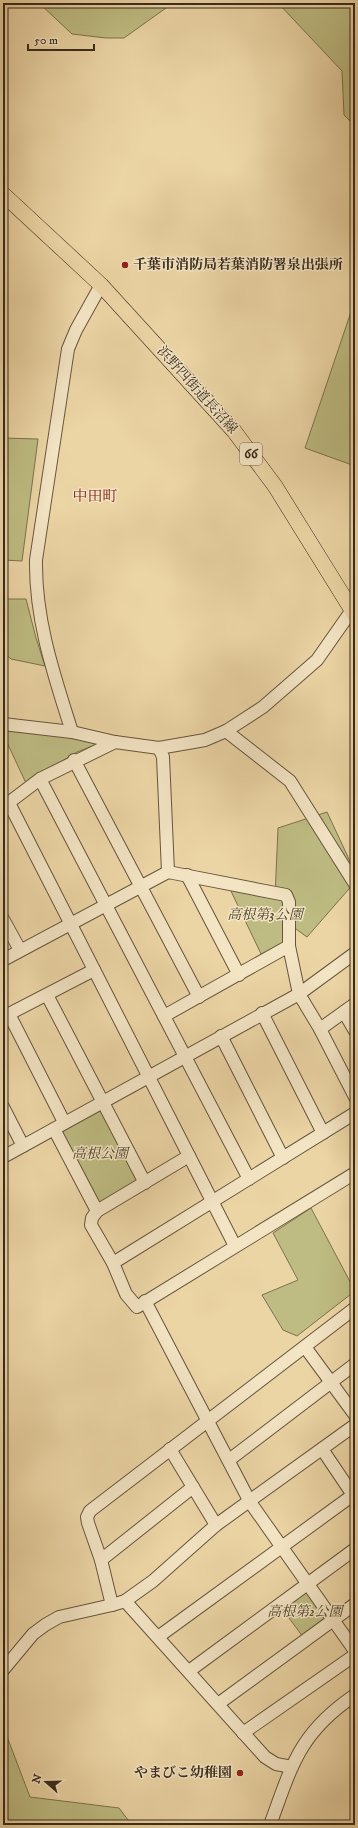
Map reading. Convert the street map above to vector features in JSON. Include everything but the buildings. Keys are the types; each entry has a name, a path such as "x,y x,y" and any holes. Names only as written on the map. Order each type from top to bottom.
{"main road":[{"name":"浜野四街道長沼線","path":"3,194 101,285 234,431 276,486 353,612"}],"street":[{"path":"72,732 46,647 40,622 36,582 36,560 68,349 76,330 101,285"},
{"path":"3,724 72,732 115,742 159,748 206,740 226,731 263,707 317,660 353,612"},
{"path":"226,731 290,781 355,884"},
{"path":"115,742 74,760 40,779 6,805 94,970 235,1246"},
{"path":"159,748 163,757 168,872"},
{"path":"74,760 199,997"},
{"path":"40,779 249,1179"},
{"path":"3,960 168,872 286,895 289,902 289,946 299,994 320,1029 355,1097"},
{"path":"187,875 239,975"},
{"path":"3,919 20,950"},
{"path":"164,1016 289,946"},
{"path":"3,1157 64,1122 149,1077 185,1055 299,994 355,953"},
{"path":"64,1122 6,1016 94,970"},
{"path":"46,995 145,1183"},
{"path":"320,1029 355,1004"},
{"path":"344,1012 355,1031"},
{"path":"262,1013 323,1133"},
{"path":"221,1036 283,1158"},
{"path":"3,1107 23,1146"},
{"path":"113,1263 355,1113"},
{"path":"54,1129 97,1211"},
{"path":"189,1156 97,1211 92,1218 91,1225 113,1263 132,1302 137,1307 235,1246 354,1176"},
{"path":"146,1302 250,1502 283,1546 355,1651"},
{"path":"112,1605 101,1560 88,1523 87,1517 90,1511 355,1308"},
{"path":"3,1670 33,1634 59,1617 125,1601 153,1581 216,1525 250,1502 354,1424 331,1383 305,1347"},
{"path":"229,1460 355,1364"},
{"path":"170,1449 216,1525"},
{"path":"158,1636 354,1497 322,1449"},
{"path":"101,1560 193,1487"},
{"path":"188,1671 355,1549"},
{"path":"125,1601 265,1756 276,1764 292,1768"},
{"path":"218,1704 355,1604"},
{"path":"243,1733 355,1655"},
{"path":"270,1825 296,1755 322,1721 334,1710 355,1695"}],"green space":[{"path":"39,3 173,3 124,38 106,38 72,34"},
{"path":"278,3 355,3 355,126 344,115 342,71"},
{"path":"355,300 355,466 305,448"},
{"path":"3,438 38,439 22,561 3,560"},
{"path":"3,599 26,599 45,666 11,659 3,652"},
{"path":"3,725 94,739 95,745 77,752 28,782 25,781 3,734"},
{"name":"高根第3公園","path":"327,812 355,872 355,882 307,937 285,921 285,941 282,949 263,958 229,887 275,897 278,828"},
{"name":"高根公園","path":"99,1108 105,1110 140,1178 137,1185 102,1204 96,1201 60,1131"},
{"path":"311,1208 355,1291 297,1336 283,1330 262,1295 298,1280 273,1233"},
{"name":"高根第2公園","path":"308,1587 330,1618 303,1637 281,1607"},
{"path":"3,1726 30,1797 119,1808 132,1825 3,1825"}],"place":[{"name":"千葉市消防局若葉消防署泉出張所","path":"125,265"},
{"name":"やまびこ幼稚園","path":"240,1773"}],"district":[{"name":"中田町","path":"95,496"}]}
